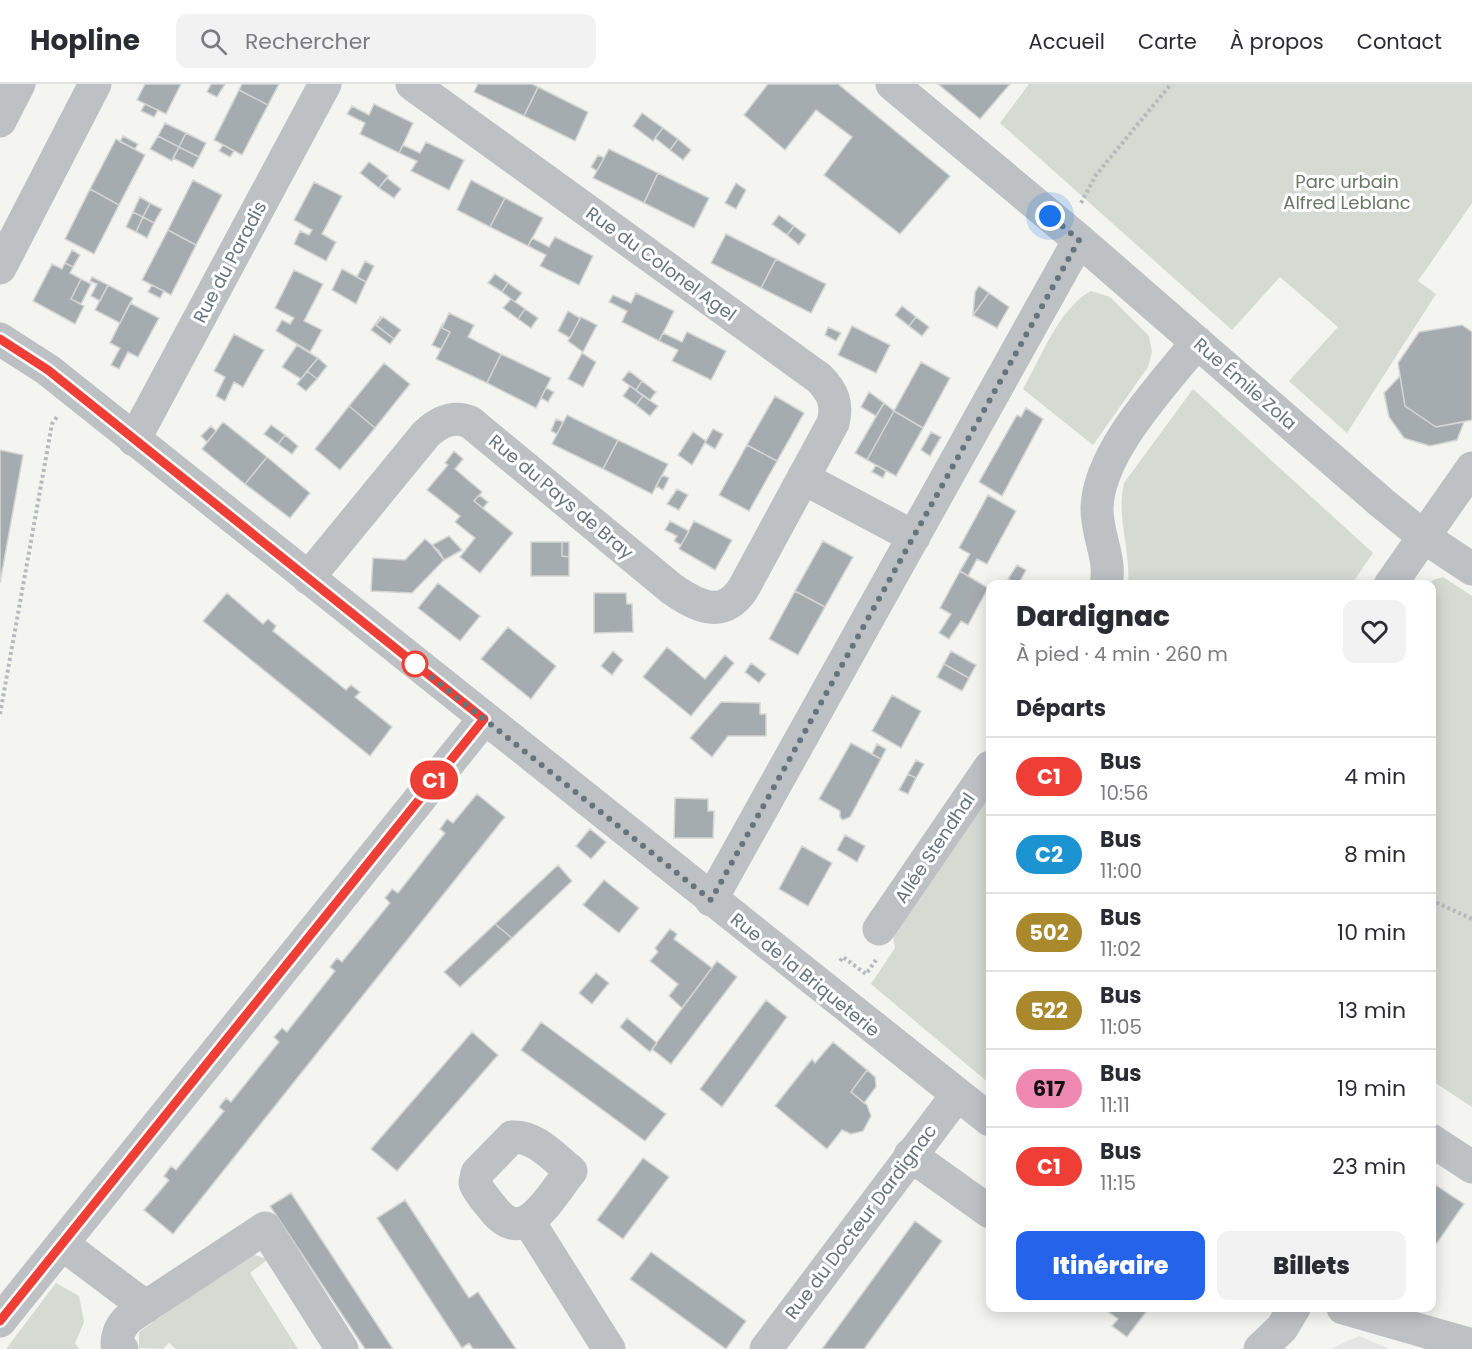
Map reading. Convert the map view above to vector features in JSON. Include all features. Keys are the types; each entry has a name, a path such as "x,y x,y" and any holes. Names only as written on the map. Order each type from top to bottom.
{"street":[{"path":"0,120 19,84"},
{"path":"0,268 94,84"},
{"name":"Rue du Paradis","path":"134,440 325,84"},
{"name":"Rue du Colonel Agel","path":"412,84 827,386 836,404 836,414 803,478"},
{"name":"Rue Émile Zola","path":"892,84 1424,537 1472,569"},
{"path":"711,900 914,537 1073,236"},
{"name":"Rue de la Briqueterie","path":"0,339 38,363 986,1117"},
{"path":"1106,580 1107,566 1097,506 1104,477 1138,418 1197,342"},
{"name":"Rue du Pays de Bray","path":"308,578 426,434 447,420 464,419 470,422 672,589 707,607 724,606 736,598 803,478"},
{"path":"1394,580 1472,468"},
{"path":"803,478 914,537"},
{"path":"0,1321 484,719"},
{"name":"Allée Stendhal","path":"878,944 986,773"},
{"name":"Rue du Docteur Dardignac","path":"766,1349 957,1095"},
{"path":"1436,1143 1472,1167"},
{"path":"910,1155 986,1209"},
{"path":"529,1222 609,1349"},
{"path":"122,1349 117,1345 122,1325 265,1228 342,1349"},
{"path":"62,1244 146,1307"},
{"path":"1260,1349 1282,1328 1292,1312"},
{"path":"1357,1312 1472,1345"}],"path":[{"path":"1073,236 1096,175 1171,84"},
{"path":"0,714 52,424 75,393"},
{"path":"1436,902 1472,919"},
{"path":"837,965 843,957 866,974 878,944"}],"shaded area":[{"path":"1359,1336 1390,1349 1330,1349"}],"green space":[{"name":"Parc urbain Alfred Leblanc","path":"1029,84 1472,84 1472,203 1418,281 1436,294 1347,433 1289,381 1338,327 1280,277 1232,330 1000,123"},
{"path":"1091,291 1110,297 1149,336 1152,352 1148,367 1093,445 1023,389 1060,321 1069,309"},
{"path":"1193,389 1373,553 1354,580 1128,580 1122,508 1124,483"},
{"path":"1443,577 1472,596 1472,1107 1436,1083 1436,580 1433,580"},
{"path":"986,793 986,1081 871,984 895,948 892,930"},
{"path":"251,1254 268,1259 250,1273 298,1349 176,1349 169,1343 163,1349 139,1348 139,1332"},
{"path":"56,1283 79,1296 84,1322 75,1343 79,1349 6,1349"}],"building":[{"path":"145,84 181,84 166,114 137,100"},
{"path":"211,84 225,84 217,97 207,92"},
{"path":"242,84 279,84 268,105 239,90"},
{"path":"478,84 532,84 538,87 524,116 474,92"},
{"path":"768,84 838,84 950,176 900,234 824,175 852,137 816,110 785,150 744,115"},
{"path":"938,84 1010,84 980,119"},
{"path":"538,87 588,112 575,141 524,116"},
{"path":"239,90 268,105 242,155 214,140"},
{"path":"145,104 158,110 154,117 141,111"},
{"path":"374,104 413,123 399,153 360,134 365,123 347,114 352,106 369,115"},
{"path":"642,113 663,128 653,141 633,126"},
{"path":"165,123 186,133 179,147 158,136"},
{"path":"663,128 678,139 670,150 655,138"},
{"path":"186,133 206,143 199,157 179,147"},
{"path":"123,136 138,144 135,149 120,142"},
{"path":"158,136 179,147 172,161 150,149"},
{"path":"116,139 145,155 119,205 90,189"},
{"path":"678,139 691,150 683,160 670,150"},
{"path":"426,142 464,160 449,190 411,171 417,161 399,153 403,145 420,153"},
{"path":"223,145 234,151 230,157 219,151"},
{"path":"179,147 199,157 193,168 173,158"},
{"path":"609,149 658,173 644,203 593,178"},
{"path":"598,155 604,158 597,171 591,167"},
{"path":"369,162 388,176 379,188 360,173"},
{"path":"658,173 709,198 694,228 644,203"},
{"path":"387,178 401,189 394,198 379,188"},
{"path":"193,180 222,195 196,245 168,230"},
{"path":"471,180 505,198 490,227 457,210"},
{"path":"314,182 342,196 322,234 336,242 326,261 294,244 300,231 309,235 312,230 294,220"},
{"path":"736,183 746,190 736,209 725,203"},
{"path":"90,189 119,205 94,254 65,239"},
{"path":"140,197 150,203 143,217 133,212"},
{"path":"505,198 543,218 528,246 490,227"},
{"path":"150,203 162,209 154,223 143,217"},
{"path":"133,212 143,217 136,232 126,227"},
{"path":"779,215 794,226 787,235 772,224"},
{"path":"143,217 154,223 147,238 136,232"},
{"path":"794,226 806,235 799,245 787,235"},
{"path":"168,230 196,245 171,295 142,280"},
{"path":"726,234 776,259 761,288 711,263"},
{"path":"555,237 593,256 579,285 540,266 546,255 528,246 532,238 549,247"},
{"path":"72,250 80,255 73,267 65,263"},
{"path":"776,259 826,284 811,313 761,288"},
{"path":"365,261 374,266 366,282 357,277"},
{"path":"65,263 73,267 70,273 81,279 71,299 84,306 75,324 33,301 52,264 62,269"},
{"path":"342,269 366,282 356,304 332,290"},
{"path":"294,270 323,284 304,321 322,330 310,352 276,331 282,320 290,324 294,318 275,308"},
{"path":"495,274 508,283 502,292 488,283"},
{"path":"92,277 108,285 100,301 91,296 97,284 90,281"},
{"path":"81,279 91,284 81,304 71,299"},
{"path":"508,283 522,293 515,302 502,292"},
{"path":"108,285 133,298 120,323 95,310"},
{"path":"152,285 164,291 160,298 148,292"},
{"path":"979,286 989,293 973,315 975,292"},
{"path":"636,293 674,311 659,341 622,322 627,311 609,302 613,295 631,303"},
{"path":"989,293 1009,307 997,328 973,315"},
{"path":"511,299 525,309 518,319 503,308"},
{"path":"130,303 159,318 138,357 128,352 119,369 111,365 120,348 110,343"},
{"path":"902,306 916,317 909,326 895,315"},
{"path":"525,309 538,318 531,328 518,319"},
{"path":"568,311 580,318 570,338 558,331"},
{"path":"449,313 474,325 468,337 501,354 487,383 436,359 450,332 442,328"},
{"path":"381,316 376,325 394,339 390,344 371,330"},
{"path":"383,317 401,330 394,339 376,325"},
{"path":"581,317 597,325 583,352 568,341"},
{"path":"916,317 929,327 922,336 909,326"},
{"path":"443,323 442,328 450,332 441,349 432,345"},
{"path":"1462,325 1472,332 1472,420 1436,427 1405,406 1398,363 1419,332"},
{"path":"852,326 890,345 876,373 838,355"},
{"path":"828,327 841,333 836,341 825,335"},
{"path":"687,332 726,351 711,380 672,361 678,350 659,341 663,333 682,342"},
{"path":"234,334 264,350 243,387 234,382 225,401 216,396 225,377 214,371"},
{"path":"297,345 318,358 301,379 282,367"},
{"path":"582,353 596,362 583,387 568,379"},
{"path":"501,354 551,378 536,408 487,383"},
{"path":"318,358 327,366 317,379 307,371"},
{"path":"921,362 950,378 923,428 894,411"},
{"path":"384,363 410,384 375,428 349,406"},
{"path":"307,371 317,379 306,391 297,384"},
{"path":"629,371 642,381 636,390 622,380"},
{"path":"1400,376 1405,406 1436,427 1464,422 1457,440 1430,446 1404,438 1389,417 1384,393"},
{"path":"642,381 656,392 650,400 636,390"},
{"path":"630,386 643,396 636,405 623,396"},
{"path":"546,388 554,392 548,402 541,398"},
{"path":"869,392 884,403 876,416 861,407"},
{"path":"643,396 658,406 650,416 636,405"},
{"path":"775,396 804,413 777,461 747,445"},
{"path":"884,403 894,411 867,460 855,453"},
{"path":"349,406 375,428 340,470 315,449"},
{"path":"1026,408 1043,419 1002,496 979,482 1017,415 1021,417"},
{"path":"894,411 923,428 896,476 867,460"},
{"path":"567,415 618,440 603,469 552,444"},
{"path":"556,419 563,422 557,434 551,431"},
{"path":"223,422 267,457 245,484 202,449"},
{"path":"271,425 285,435 278,444 264,434"},
{"path":"211,426 216,431 207,442 201,436"},
{"path":"713,429 723,434 715,449 705,443"},
{"path":"693,432 706,441 692,465 678,455"},
{"path":"931,432 941,437 930,456 921,450"},
{"path":"285,435 298,446 292,454 278,444"},
{"path":"618,440 668,464 652,494 603,469"},
{"path":"747,445 777,461 749,511 719,495"},
{"path":"0,450 23,455 0,583"},
{"path":"454,451 463,459 455,469 482,492 474,501 513,533 480,573 460,557 475,538 455,522 460,516 427,490 448,465 445,463"},
{"path":"267,457 310,493 290,518 245,484"},
{"path":"876,465 886,471 883,478 872,472"},
{"path":"662,475 669,478 663,490 656,486"},
{"path":"677,489 688,495 679,510 667,504"},
{"path":"479,495 488,502 483,508 474,501"},
{"path":"988,495 1016,511 987,564 977,559 968,576 960,571 970,554 959,548"},
{"path":"670,521 689,531 681,545 674,541 677,536 665,530"},
{"path":"694,521 732,540 715,570 679,549"},
{"path":"449,536 462,550 444,560 432,545"},
{"path":"425,539 439,551 444,560 412,593 371,591 373,558 405,560"},
{"path":"823,541 853,557 825,607 795,591"},
{"path":"531,542 562,542 562,556 569,557 569,576 531,576"},
{"path":"562,542 569,542 569,557 562,556"},
{"path":"1017,565 1026,570 1021,580 1008,579"},
{"path":"960,571 986,587 986,592 968,625 961,621 949,639 939,633 951,614 940,608"},
{"path":"438,583 480,616 460,641 418,608"},
{"path":"795,591 825,607 798,655 769,639"},
{"path":"227,593 263,624 268,619 276,626 273,631 346,690 351,685 360,692 355,697 392,727 370,756 203,621"},
{"path":"594,593 626,593 627,604 632,604 633,632 594,633"},
{"path":"508,627 556,666 531,699 481,659"},
{"path":"667,647 705,679 725,655 734,663 691,716 643,677"},
{"path":"613,651 623,660 612,675 601,666"},
{"path":"951,651 976,665 969,678 944,664"},
{"path":"751,663 766,674 759,683 745,672"},
{"path":"944,664 969,678 962,691 937,677"},
{"path":"892,695 921,711 901,748 872,731"},
{"path":"721,702 760,703 760,714 766,714 766,736 728,736 712,757 690,738"},
{"path":"851,743 881,759 850,817 843,820 840,817 840,811 819,799"},
{"path":"877,744 886,749 881,759 872,754"},
{"path":"916,760 924,764 916,778 908,774"},
{"path":"908,774 916,778 908,794 899,790"},
{"path":"477,794 505,817 173,1234 144,1210 169,1180 164,1176 171,1166 176,1170 224,1111 219,1107 226,1098 231,1102 279,1042 274,1037 282,1028 287,1032 335,971 330,967 337,958 342,962 390,903 385,898 392,889 398,893 445,833 440,829 447,819 453,823"},
{"path":"675,798 708,799 708,811 714,811 713,838 674,838"},
{"path":"590,829 606,842 591,859 576,846"},
{"path":"845,835 865,846 857,862 837,850"},
{"path":"802,846 832,863 808,906 779,889"},
{"path":"558,865 572,881 512,938 495,924"},
{"path":"604,880 639,908 619,933 583,905"},
{"path":"495,924 512,938 460,987 444,972"},
{"path":"670,929 677,934 674,939 712,968 682,1008 669,996 678,984 650,961 658,952 655,948"},
{"path":"717,961 737,977 671,1064 652,1049"},
{"path":"596,973 609,983 592,1004 579,993"},
{"path":"766,1000 787,1017 722,1107 700,1089"},
{"path":"627,1018 657,1043 650,1052 620,1027"},
{"path":"541,1022 666,1114 645,1141 521,1050"},
{"path":"472,1032 498,1055 397,1171 371,1149"},
{"path":"833,1042 867,1070 851,1092 867,1105 871,1116 863,1131 851,1134 842,1130 827,1149 775,1106 812,1059 815,1063"},
{"path":"867,1070 875,1077 876,1087 864,1103 851,1092"},
{"path":"643,1158 669,1177 623,1239 597,1220"},
{"path":"1436,1185 1464,1204 1436,1242"},
{"path":"291,1193 393,1349 365,1349 270,1206"},
{"path":"405,1200 469,1298 478,1292 516,1349 473,1349 469,1343 462,1348 377,1218"},
{"path":"915,1221 942,1241 864,1349 822,1349"},
{"path":"651,1252 746,1321 726,1349 630,1279"},
{"path":"1108,1312 1146,1312 1127,1337 1112,1326 1118,1319"}],"bus line":[{"name":"C1","path":"0,339 48,370 484,719 0,1321"}],"route":[{"path":"415,664 711,900 1079,240 1050,216"}]}
